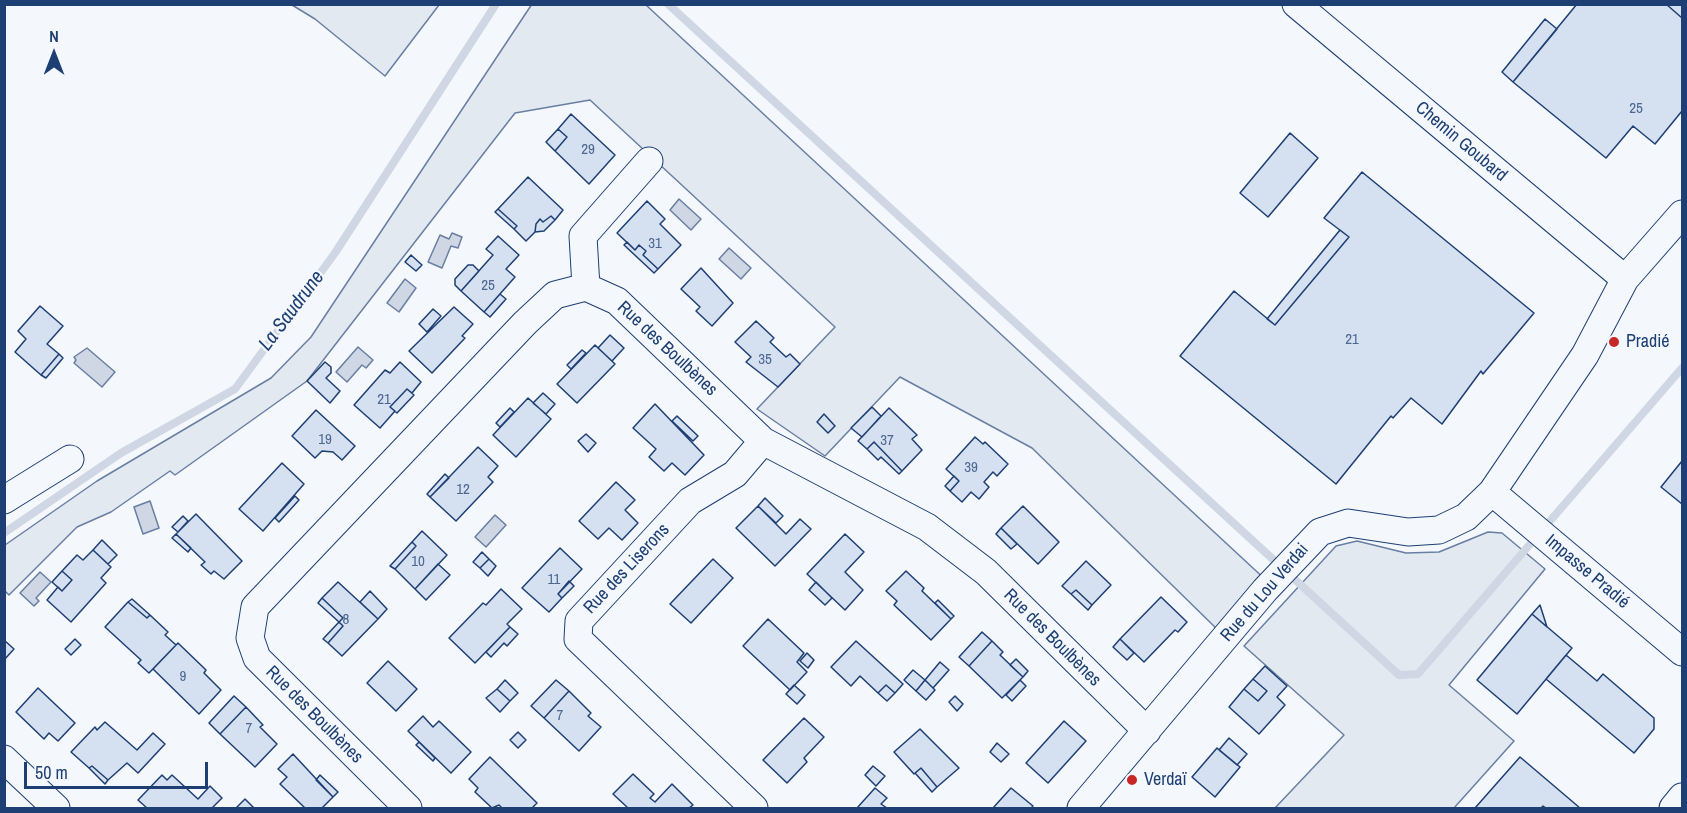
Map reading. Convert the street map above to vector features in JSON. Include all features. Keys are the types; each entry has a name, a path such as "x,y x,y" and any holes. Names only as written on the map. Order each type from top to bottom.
{"street":[{"name":"Chemin Goubard","path":"1296,4 1625,279"},
{"path":"586,287 583,236 649,161"},
{"name":"Rue du Lou Verdai","path":"1081,808 1265,590 1301,549 1320,532 1348,523 1408,532 1439,530 1466,517 1492,492 1585,355 1625,279 1683,214"},
{"name":"Rue des Boulbènes","path":"408,808 257,658 250,638 255,607 525,323 555,295 586,287 617,300 763,441 927,527 986,572 1147,731"},
{"name":"Rue des Liserons","path":"754,808 578,639 579,621 690,501 735,474 763,441"},
{"path":"4,500 70,459"},
{"name":"Impasse Pradié","path":"1492,492 1683,652"},
{"path":"4,759 56,808"},
{"path":"1673,808 1683,797"}],"shaded area":[{"path":"532,4 646,5 1268,582 1220,632 1032,448 900,377 825,456 757,409 835,327 590,100 515,113 307,381 175,475 170,471 111,512 77,527 9,595 5,591 5,545 97,481 271,378 311,337"},
{"path":"292,5 439,5 385,76 315,19"},
{"path":"679,199 701,219 691,230 670,210"},
{"path":"452,233 462,237 458,248 451,246 442,268 428,262 440,235 449,239"},
{"path":"729,248 751,268 741,279 719,259"},
{"path":"405,279 416,288 399,312 387,303"},
{"path":"358,347 373,360 366,368 362,365 347,382 336,372"},
{"path":"87,348 115,372 102,387 74,363 76,360 74,357"},
{"path":"150,501 159,528 143,534 134,507"},
{"path":"495,515 506,525 486,547 475,537"},
{"path":"1488,532 1502,533 1545,569 1449,685 1514,741 1454,808 1275,808 1344,735 1244,646 1336,546 1357,541 1406,553 1439,552"},
{"path":"40,572 51,582 36,598 39,601 34,606 20,593"}],"building":[{"path":"1577,4 1666,4 1682,18 1682,111 1655,144 1633,126 1606,158 1513,82"},
{"path":"1666,4 1682,4 1682,18"},
{"path":"1545,19 1557,29 1513,82 1502,72"},
{"path":"571,114 615,155 589,184 555,151 567,137 558,129"},
{"path":"558,129 567,137 555,151 546,142"},
{"path":"1290,133 1318,158 1268,217 1240,193"},
{"path":"1362,172 1534,313 1483,374 1481,371 1442,424 1411,398 1393,418 1391,416 1336,484 1180,356 1234,291 1275,325 1349,237 1324,218"},
{"path":"528,177 563,210 555,220 551,216 543,222 540,219 536,224 535,232 526,241 514,229 517,226 498,209"},
{"path":"647,201 665,219 660,224 681,245 658,269 643,255 646,251 639,245 635,250 617,233"},
{"path":"498,209 517,226 514,229 495,212"},
{"path":"551,216 555,220 544,231 535,232 536,224 540,219 543,222"},
{"path":"1340,230 1349,237 1275,325 1267,319"},
{"path":"498,236 519,255 506,269 515,277 484,312 461,291 493,255 486,249"},
{"path":"627,242 635,250 639,245 646,251 643,255 658,269 654,273 624,245"},
{"path":"411,255 422,265 416,271 405,262"},
{"path":"468,265 473,265 479,271 461,291 455,285 455,279"},
{"path":"701,268 733,303 712,326 696,311 700,307 681,289"},
{"path":"500,294 506,299 490,317 484,312"},
{"path":"40,306 63,326 47,344 59,354 41,375 15,352 26,339 18,331"},
{"path":"454,307 473,324 462,336 465,338 432,373 409,351"},
{"path":"433,309 441,316 427,332 419,324"},
{"path":"756,321 774,338 770,342 786,357 790,354 800,364 778,387 746,362 751,357 735,342"},
{"path":"610,335 624,348 612,361 598,348"},
{"path":"595,345 615,364 577,403 557,384"},
{"path":"582,350 586,353 571,369 567,365"},
{"path":"59,354 63,358 46,378 41,375"},
{"path":"325,362 331,367 331,373 326,378 340,391 330,403 307,381"},
{"path":"400,362 421,382 412,393 407,389 390,407 395,411 380,428 354,405 385,370 390,373"},
{"path":"407,389 414,395 397,413 390,407"},
{"path":"543,393 555,404 546,414 533,403"},
{"path":"528,398 551,419 516,457 493,435"},
{"path":"655,404 704,455 685,475 672,463 664,471 649,457 656,449 633,428"},
{"path":"872,407 881,416 862,437 851,428"},
{"path":"510,408 514,412 500,427 496,423"},
{"path":"889,408 917,435 912,439 922,450 902,471 874,442 867,449 858,441"},
{"path":"316,410 355,446 342,460 333,452 322,451 315,458 292,436"},
{"path":"824,414 835,426 828,433 817,422"},
{"path":"677,416 698,436 693,441 672,421"},
{"path":"586,434 596,443 588,452 578,441"},
{"path":"975,437 983,444 985,442 1008,464 997,476 993,472 984,482 989,487 979,499 971,492 962,502 950,491 959,481 946,469"},
{"path":"874,442 902,471 899,474 881,457 878,460 867,449"},
{"path":"478,447 498,466 488,477 493,482 456,521 430,497"},
{"path":"1682,461 1682,504 1661,487"},
{"path":"282,463 304,484 263,531 239,509"},
{"path":"445,474 449,478 430,497 427,494"},
{"path":"954,476 959,481 950,491 945,486"},
{"path":"616,482 635,500 625,510 638,523 622,540 609,528 598,539 579,521"},
{"path":"295,496 299,500 279,522 275,518"},
{"path":"765,498 783,516 776,523 758,506"},
{"path":"758,506 786,534 800,519 811,529 775,566 736,528"},
{"path":"1023,506 1059,542 1038,564 1001,528"},
{"path":"196,514 242,561 224,579 214,571 211,574 201,565 205,562 176,534"},
{"path":"183,516 188,521 178,532 172,527"},
{"path":"1001,528 1017,544 1011,549 996,534"},
{"path":"422,531 447,555 415,589 395,569 416,546 412,542"},
{"path":"176,534 191,548 188,552 172,538"},
{"path":"845,534 864,552 845,572 863,590 845,610 807,574"},
{"path":"102,540 117,555 108,564 93,550"},
{"path":"412,542 416,546 395,569 390,566"},
{"path":"560,548 582,569 558,594 562,598 549,612 522,588"},
{"path":"93,550 111,567 101,578 106,583 71,622 47,600 58,587 62,591 72,580 62,571 77,555 83,560"},
{"path":"482,552 489,559 480,568 473,562"},
{"path":"489,559 496,566 488,576 480,568"},
{"path":"713,559 733,578 691,623 670,604"},
{"path":"1086,561 1111,585 1092,605 1076,590 1071,594 1062,586"},
{"path":"438,564 450,575 426,600 415,589"},
{"path":"62,571 72,580 62,591 52,582"},
{"path":"906,571 924,588 922,591 951,619 931,640 894,605 897,601 886,591"},
{"path":"569,581 574,586 562,598 558,594"},
{"path":"338,582 378,619 342,656 328,643 343,626 339,622 343,618 322,598"},
{"path":"816,582 832,598 825,605 809,590"},
{"path":"501,589 522,609 507,624 510,627 475,663 449,638 483,603 486,605"},
{"path":"1076,590 1092,605 1088,610 1071,594"},
{"path":"370,591 387,609 378,619 360,602"},
{"path":"1161,597 1187,622 1178,632 1175,630 1144,662 1120,639"},
{"path":"322,598 343,618 339,622 318,603"},
{"path":"132,599 150,615 147,618 128,602"},
{"path":"938,600 954,616 951,619 935,603"},
{"path":"128,602 147,618 150,615 168,632 165,635 176,645 149,673 138,663 141,660 105,627"},
{"path":"1540,605 1547,627 1532,614"},
{"path":"1532,614 1572,648 1517,714 1477,680"},
{"path":"768,619 804,653 797,662 807,672 790,690 743,646"},
{"path":"339,622 343,626 328,643 323,639"},
{"path":"510,627 518,634 507,646 504,643 491,657 486,652"},
{"path":"982,632 992,641 969,666 959,657"},
{"path":"75,639 81,645 71,655 65,649"},
{"path":"1120,639 1134,653 1127,660 1113,647"},
{"path":"4,640 14,649 4,660"},
{"path":"856,641 903,684 895,693 886,685 878,693 860,676 851,686 831,667"},
{"path":"992,641 1003,652 1000,655 1023,677 1002,698 969,666"},
{"path":"178,643 206,670 204,673 221,690 199,714 153,669"},
{"path":"807,653 814,660 808,668 800,661"},
{"path":"1566,655 1597,681 1603,674 1654,718 1654,729 1634,753 1546,679"},
{"path":"1016,659 1028,671 1023,677 1010,665"},
{"path":"388,661 417,689 396,711 367,683"},
{"path":"940,662 949,670 933,688 925,680"},
{"path":"1265,666 1287,686 1277,697 1285,705 1259,734 1229,707 1244,689 1258,701 1267,691 1253,679"},
{"path":"913,670 925,680 916,691 904,680"},
{"path":"1253,679 1267,691 1258,701 1244,689"},
{"path":"505,680 518,693 510,701 497,689"},
{"path":"556,680 569,691 544,718 531,706"},
{"path":"925,680 935,690 926,700 916,691"},
{"path":"1020,680 1026,686 1012,701 1006,695"},
{"path":"794,685 805,695 797,704 786,694"},
{"path":"886,685 895,693 887,701 878,693"},
{"path":"38,688 75,723 58,741 49,733 44,739 16,712"},
{"path":"497,689 510,701 500,712 486,698"},
{"path":"569,691 591,713 588,716 601,727 579,751 544,718"},
{"path":"234,696 246,707 220,734 209,723"},
{"path":"955,696 963,704 957,711 949,702"},
{"path":"246,707 263,725 260,727 277,744 255,767 220,734"},
{"path":"423,716 433,727 439,721 471,752 451,773 408,731"},
{"path":"804,718 824,737 804,758 807,762 787,783 763,760"},
{"path":"1064,721 1086,741 1048,783 1026,763"},
{"path":"105,722 137,750 153,733 165,744 138,773 127,763 108,780 92,766 89,768 71,752 95,727 97,730"},
{"path":"920,729 959,768 937,787 921,768 914,774 894,752"},
{"path":"518,732 526,740 518,748 510,740"},
{"path":"1229,738 1247,754 1237,765 1219,750"},
{"path":"419,742 435,758 433,761 416,745"},
{"path":"997,743 1009,754 1001,762 990,752"},
{"path":"1217,748 1240,767 1215,797 1192,777"},
{"path":"293,754 333,797 322,808 305,808 280,784 287,777 278,769"},
{"path":"490,757 537,803 532,808 502,808 499,805 492,808 475,792 478,788 469,779"},
{"path":"1520,757 1580,808 1546,808 1543,806 1541,808 1475,808"},
{"path":"92,766 108,780 105,784 89,768"},
{"path":"873,766 885,776 876,786 865,775"},
{"path":"921,768 937,787 932,792 915,773"},
{"path":"633,774 654,794 650,798 655,802 672,784 693,805 689,808 628,808 613,794"},
{"path":"162,775 167,780 172,775 198,799 210,786 222,798 212,808 147,808 138,800"},
{"path":"320,775 338,792 333,797 316,780"},
{"path":"875,788 887,798 881,804 887,808 857,808"},
{"path":"1011,788 1033,806 1031,808 993,808"},
{"path":"245,799 254,808 236,808"}],"waterway":[{"name":"La Saudrune","path":"4,533 121,453 235,389 335,253 496,4"},
{"path":"668,4 1399,675 1418,674 1682,368"}],"place":[{"name":"Pradié","path":"1614,342"},
{"name":"Verdaï","path":"1132,780"}]}
